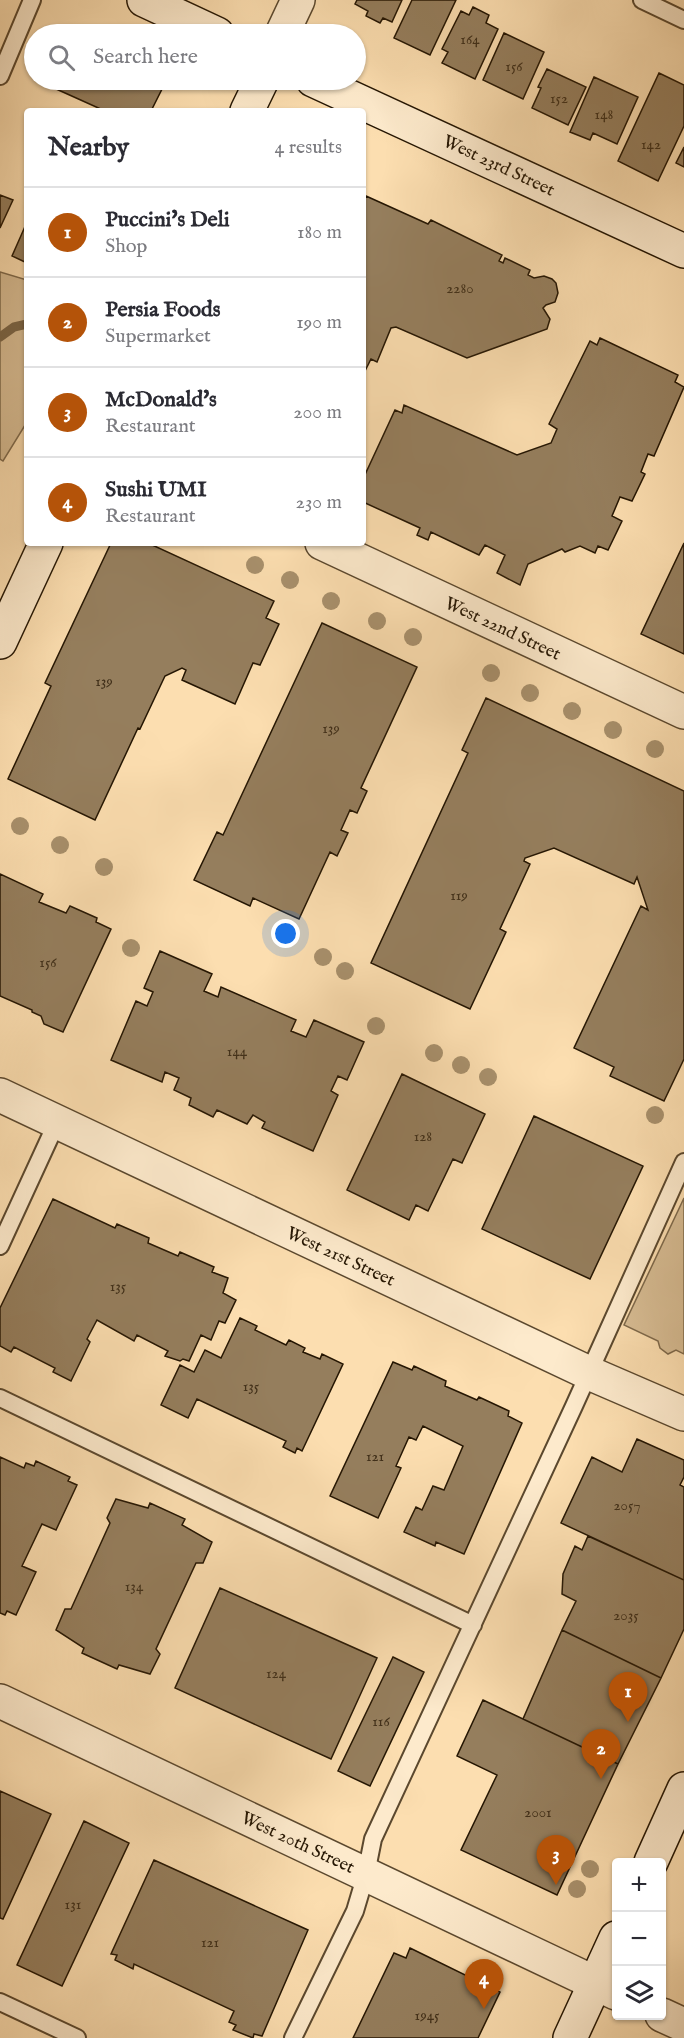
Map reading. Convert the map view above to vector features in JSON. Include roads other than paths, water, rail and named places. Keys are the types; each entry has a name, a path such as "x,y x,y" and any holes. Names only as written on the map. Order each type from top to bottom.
{"street":[{"path":"144,0 195,24"},
{"path":"287,24 298,0"},
{"path":"248,108 257,90"},
{"name":"West 23rd Street","path":"335,90 684,251"},
{"path":"0,642 45,546"},
{"name":"West 22nd Street","path":"328,546 684,712"},
{"name":"West 21st Street","path":"0,1095 589,1373 684,1414"},
{"name":"West 20th Street","path":"0,1701 606,1988"},
{"path":"653,1858 684,1789"},
{"path":"570,2038 606,1988 612,1958"},
{"path":"666,2017 684,2025"}],"lane":[{"path":"0,76 32,0"},
{"path":"642,0 684,20"},
{"path":"0,1246 57,1122"},
{"path":"293,2038 355,1911 373,1839 684,1162"},
{"path":"0,1398 473,1625"},
{"path":"0,2002 77,2038"}],"waterway":[{"path":"0,337 14,327 24,325"}],"place":[{"name":"Puccini's Deli","path":"628,1722"},
{"name":"Persia Foods","path":"601,1779"},
{"name":"McDonald's","path":"556,1885"},
{"name":"Sushi UMI","path":"484,2009"}]}
